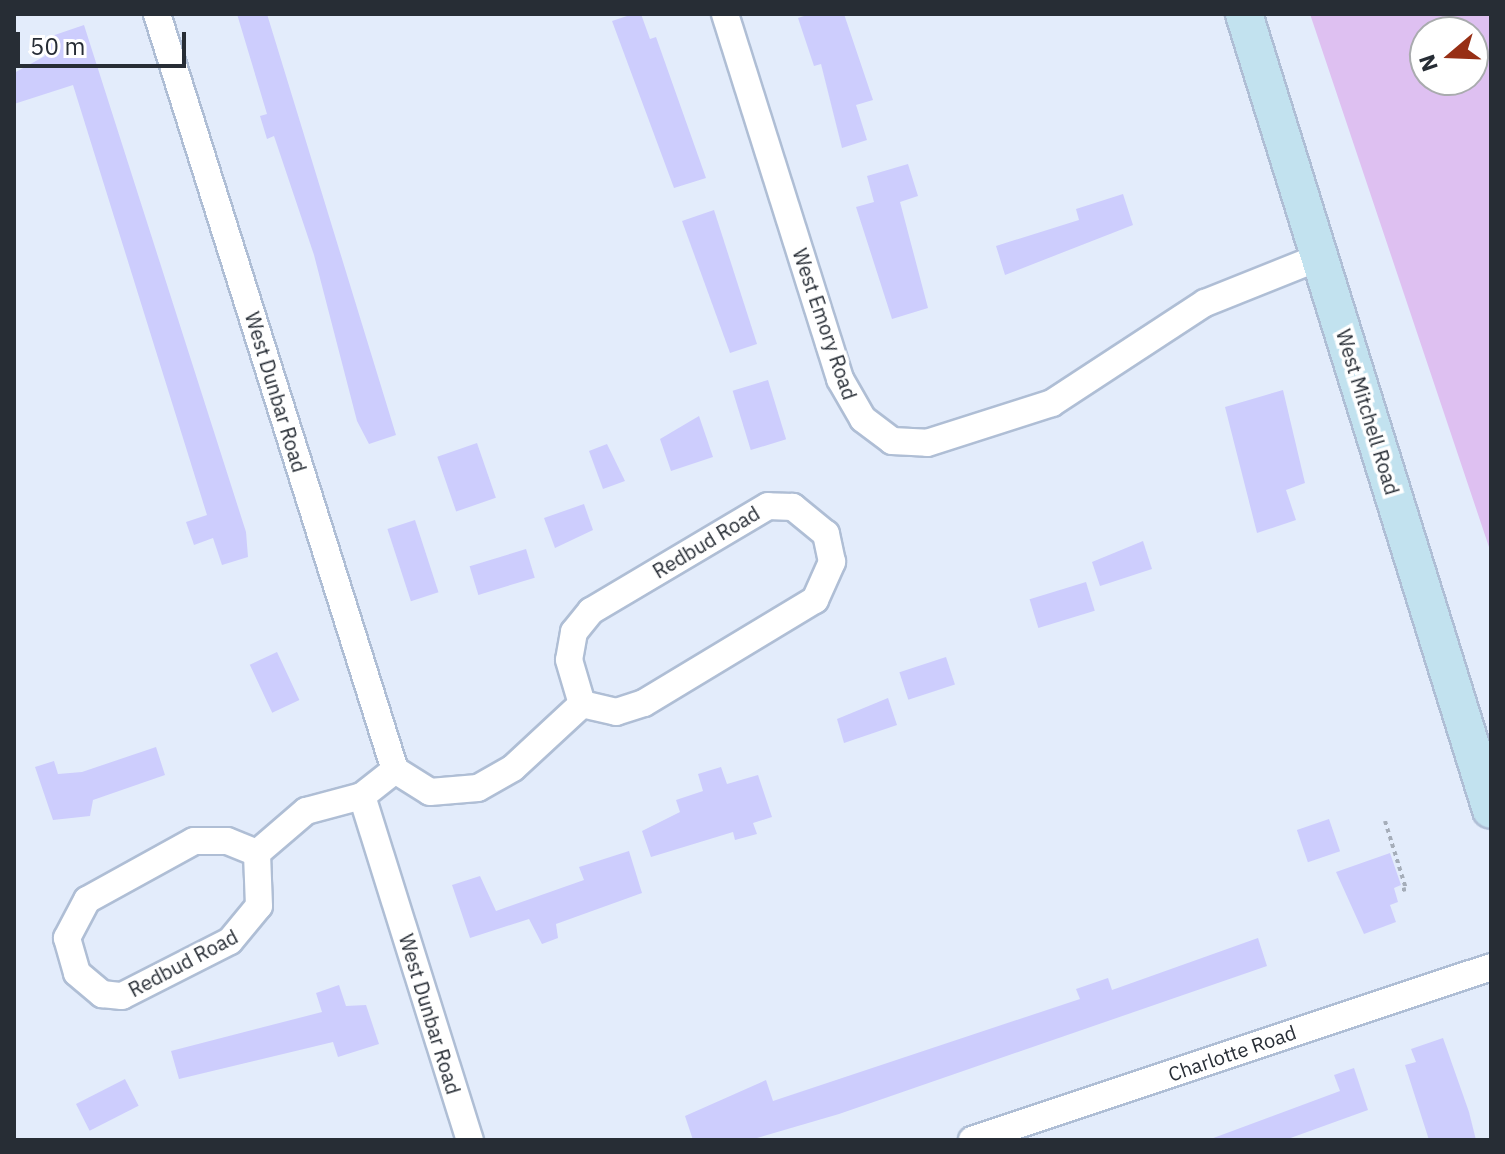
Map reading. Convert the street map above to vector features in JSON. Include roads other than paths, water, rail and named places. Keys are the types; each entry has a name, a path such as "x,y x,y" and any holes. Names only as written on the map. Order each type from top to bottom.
{"main road":[{"name":"West Mitchell Road","path":"1244,14 1491,810"}],"street":[{"name":"West Dunbar Road","path":"157,14 395,770"},
{"name":"West Emory Road","path":"725,14 840,379 863,419 892,441 927,443 1052,403 1205,303 1320,257"},
{"name":"Redbud Road","path":"768,506 793,507 826,534 832,562 815,600 636,708 616,712 582,704 569,660 574,632 591,611 768,506"},
{"path":"257,853 297,816 362,796 395,770 430,792 478,788 513,768 582,704"},
{"name":"West Dunbar Road","path":"362,796 470,1140"},
{"name":"Redbud Road","path":"194,841 227,841 257,853 259,906 230,941 122,996 102,994 77,973 67,938 87,900 194,841"},
{"name":"Charlotte Road","path":"972,1140 1491,967"}]}
